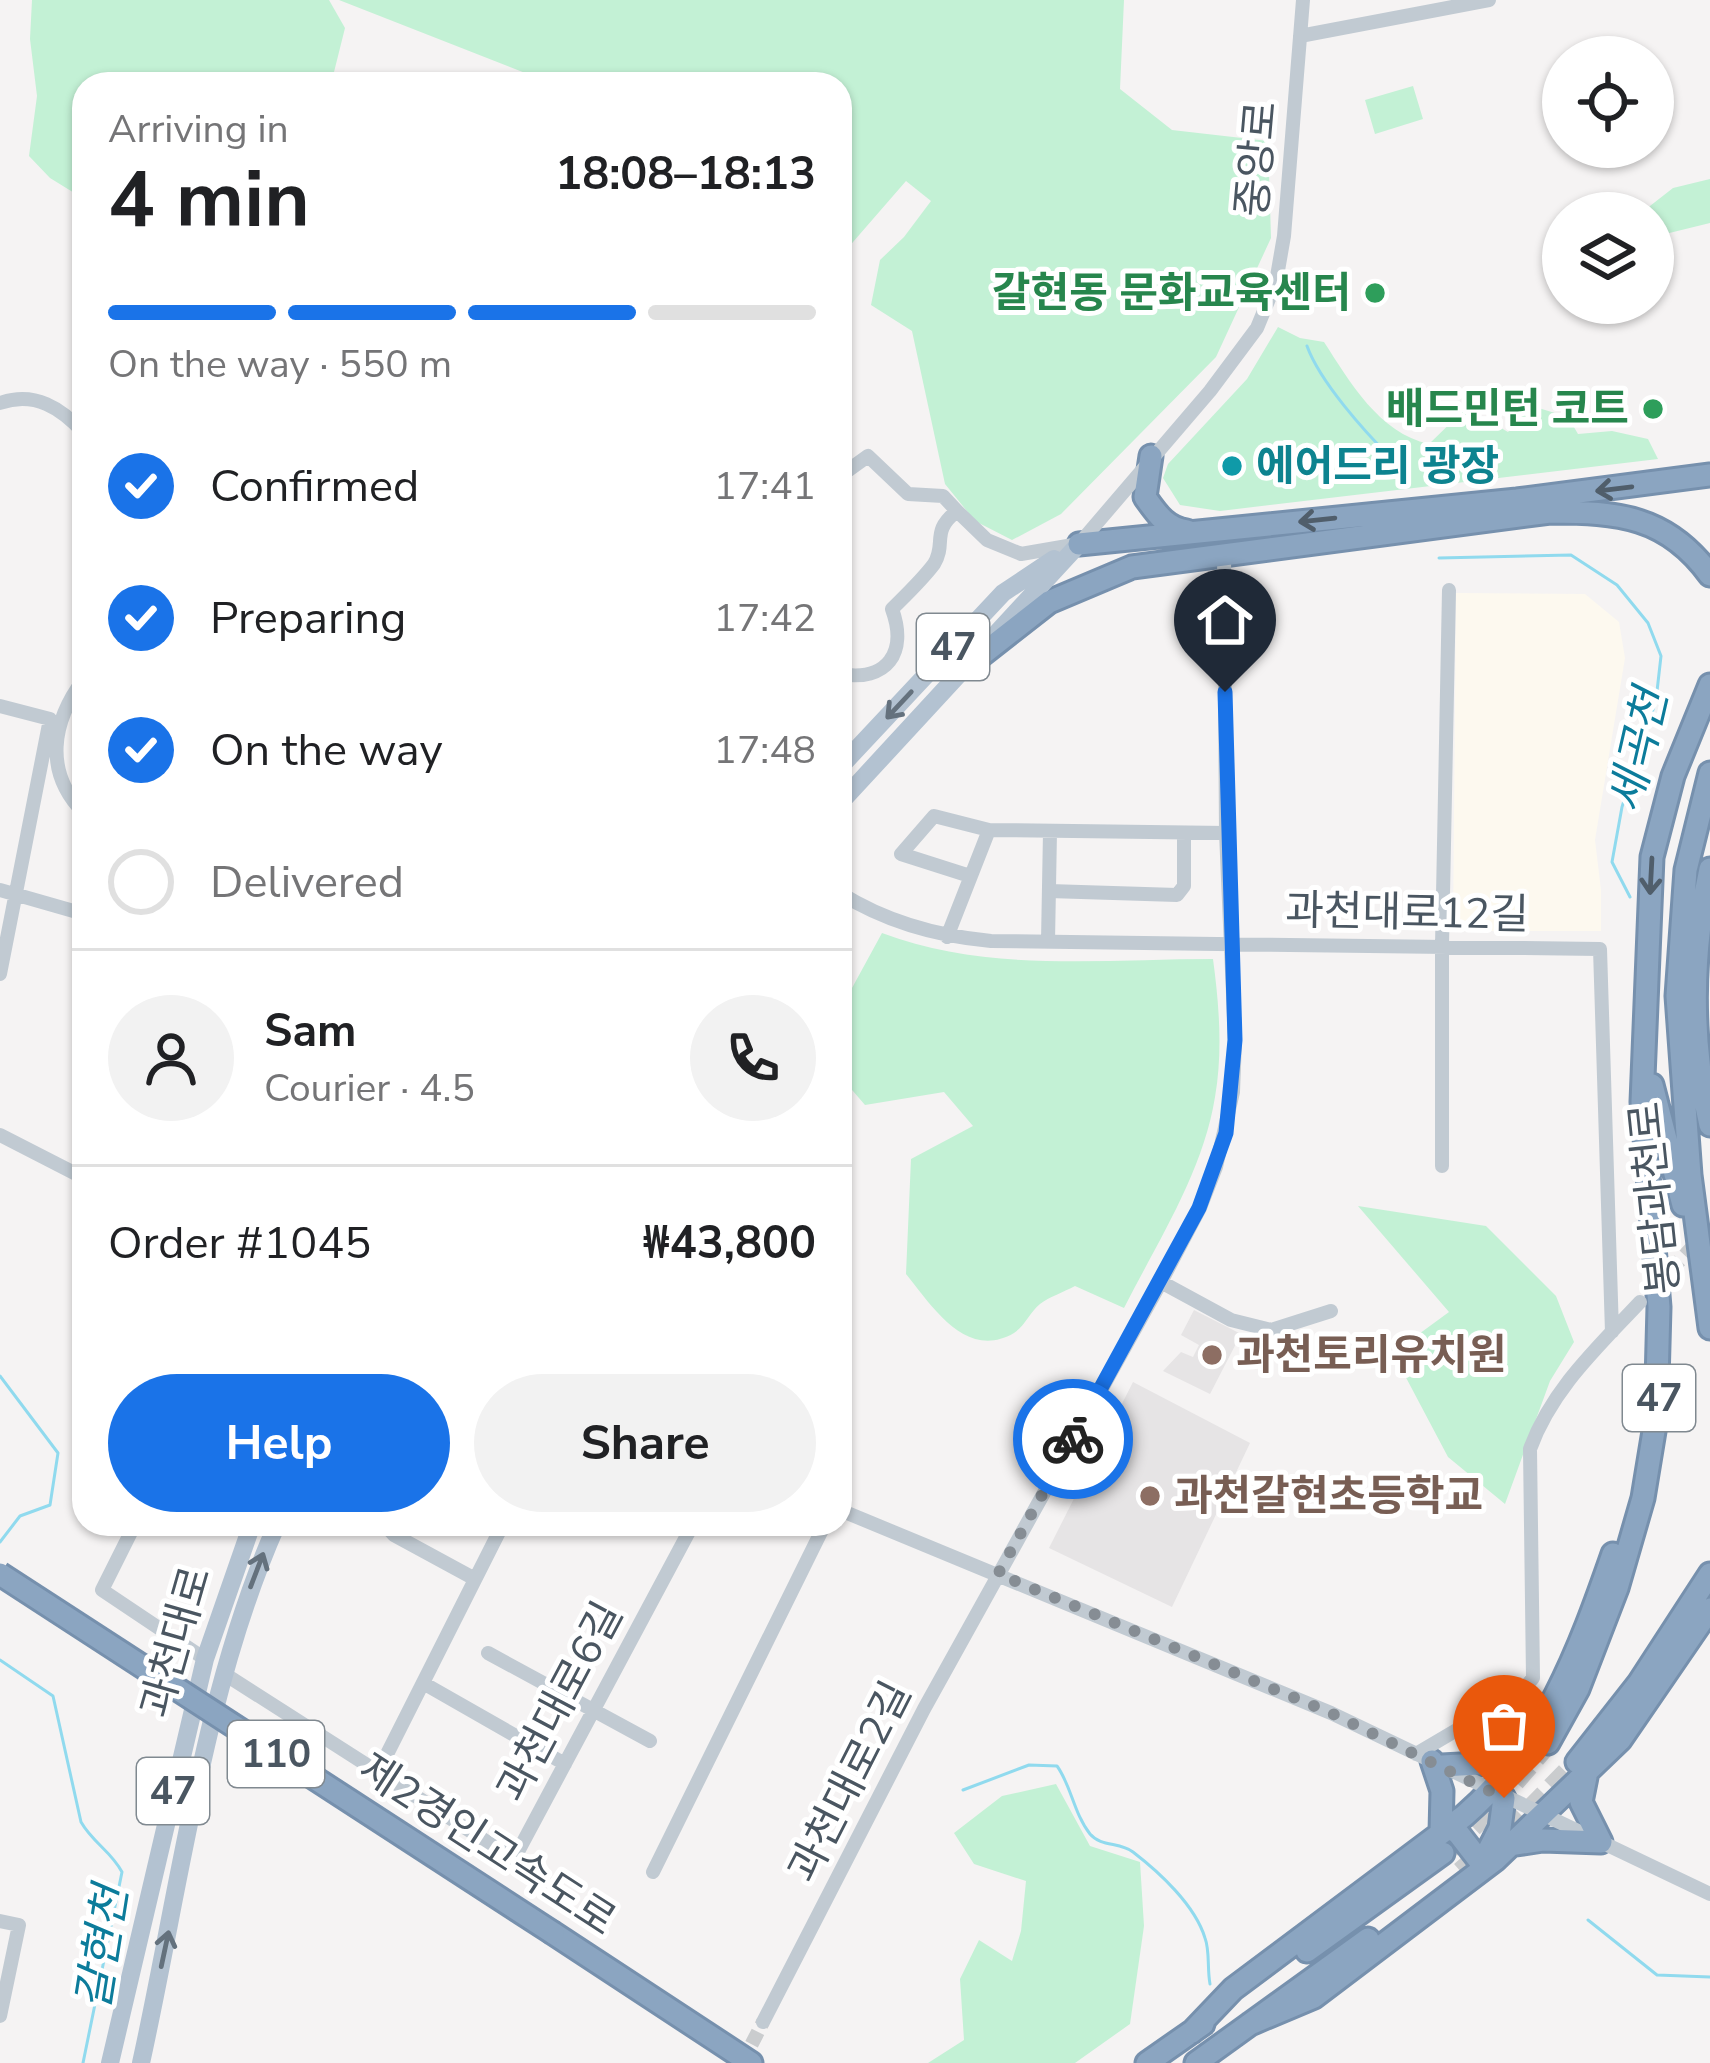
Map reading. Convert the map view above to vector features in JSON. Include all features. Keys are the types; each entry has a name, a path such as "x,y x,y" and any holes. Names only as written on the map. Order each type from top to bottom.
{"highway":[{"path":"1151,456 1145,497 1175,530 1194,532"},
{"name":"47","path":"1078,544 1516,500 1710,475"},
{"path":"966,667 1049,602 1081,585 1132,567 1224,552 1550,512 1628,515 1692,550 1710,574"},
{"path":"1078,544 1091,556 1132,567"},
{"name":"47","path":"1540,1739 1650,1458 1660,1352 1642,1102 1652,857 1672,776 1710,685"},
{"name":"봉담과천로","path":"1710,773 1686,870 1679,931 1679,1059 1710,1328"},
{"path":"1710,869 1694,976 1702,1093 1710,1125"},
{"path":"1643,1034 1663,1136 1699,1258"},
{"name":"제2경인고속도로","path":"0,1574 729,2063"},
{"path":"1509,1846 1543,1840 1601,1842 1581,1802 1582,1772 1710,1574"},
{"name":"제2경인고속도로","path":"0,1588 751,2063"},
{"path":"1196,2063 1509,1846 1620,1740 1710,1609"},
{"path":"1444,1837 1442,1791 1430,1760 1498,1763 1519,1756 1540,1739"},
{"path":"1540,1739 1536,1744 1572,1775 1582,1772"},
{"path":"1473,1871 1500,1828 1504,1797 1519,1756"},
{"path":"1147,2063 1444,1837 1504,1797"},
{"path":"1444,1837 1458,1833 1473,1871"}],"main road":[{"name":"47","path":"852,754 1003,593 1078,544"},
{"path":"852,790 1078,544"},
{"path":"1003,593 1013,597 1013,612"},
{"name":"과천대로","path":"110,2063 205,1659 248,1536"},
{"name":"과천대로","path":"141,2063 223,1673 256,1567 271,1536"}],"street":[{"name":"중앙로","path":"1078,544 1210,392 1257,328 1276,282 1284,236 1303,0"},
{"path":"1300,36 1489,0"},
{"path":"0,403 17,397 37,399 72,422"},
{"path":"852,468 868,456 908,494 943,496 987,540 1021,554 1078,544"},
{"path":"852,676 878,674 890,662 898,626 892,609 932,567 941,525 957,511"},
{"name":"과천대로2길","path":"763,2022 998,1574 1161,1282 1199,1208 1226,1133 1235,1040 1226,833 1224,552"},
{"path":"1442,1166 1449,590"},
{"path":"72,694 59,723 57,769 72,793"},
{"path":"0,706 50,719 0,974"},
{"path":"970,876 901,854 934,816 989,830 1226,833"},
{"path":"947,937 989,830"},
{"path":"1048,941 1050,832"},
{"path":"1049,891 1177,895 1184,886 1184,833"},
{"path":"0,890 72,911"},
{"name":"과천대로12길","path":"852,899 899,922 947,937 1600,949 1612,1332"},
{"path":"0,1135 72,1172"},
{"path":"1161,1282 1231,1319 1271,1330 1331,1311"},
{"path":"1430,1760 1533,1678 1530,1449 1560,1391 1640,1303"},
{"path":"852,1515 1331,1713 1710,1894"},
{"path":"129,1536 102,1590 205,1659"},
{"path":"396,1536 475,1579"},
{"path":"378,1772 497,1536"},
{"name":"과천대로6길","path":"223,1673 514,1859 687,1536"},
{"path":"653,1872 819,1536"},
{"path":"488,1653 650,1741"},
{"path":"423,1683 565,1764"},
{"path":"0,1921 19,1925 0,2016"}],"shaded area":[{"path":"1456,593 1585,594 1619,622 1625,658 1595,840 1601,931 1453,931"},
{"name":"과천토리유치원","path":"1194,1310 1241,1334 1210,1394 1163,1371 1181,1352 1193,1357 1199,1345 1181,1335"},
{"name":"과천갈현초등학교","path":"1133,1382 1250,1443 1172,1607 1049,1548"}],"green space":[{"path":"32,0 329,0 345,28 334,72 72,72 72,192 29,156 37,96 30,39"},
{"path":"339,0 1124,0 1120,89 1172,130 1268,141 1271,238 1216,357 1061,514 1012,540 975,521 945,484 912,331 871,305 880,260 931,201 906,181 852,243 852,72 523,72"},
{"path":"1413,86 1423,119 1375,134 1365,100"},
{"path":"1710,179 1710,223 1674,232 1674,192 1668,192"},
{"path":"1278,327 1300,338 1324,342 1368,404 1411,438 1429,444 1466,408 1508,432 1532,406 1568,417 1578,434 1612,431 1648,439 1658,459 1220,511 1180,505 1163,478 1168,464 1247,379"},
{"path":"882,933 922,946 1004,959 1213,959 1219,1045 1209,1125 1178,1206 1124,1308 1075,1286 1040,1304 1014,1333 981,1340 952,1326 927,1301 906,1274 911,1159 973,1126 944,1092 865,1105 852,1090 852,988"},
{"path":"1358,1206 1486,1226 1556,1296 1574,1342 1550,1381 1505,1504 1448,1457 1393,1353 1449,1312"},
{"path":"1056,1784 1090,1846 1140,1862 1144,1926 1130,2024 1075,2063 928,2063 964,2040 960,1979 979,1940 1012,1961 1021,1931 1026,1881 974,1864 954,1833 1002,1796"}],"waterway":[{"name":"세곡천","path":"1307,346 1332,390 1392,459"},
{"name":"세곡천","path":"1439,558 1571,555 1617,585 1648,623 1661,656 1656,700 1622,807 1612,862 1630,897"},
{"name":"갈현천","path":"0,1376 58,1453 50,1505 20,1516 0,1542"},
{"name":"갈현천","path":"0,1660 53,1696 81,1822 122,1872 83,2063"},
{"path":"963,1790 1029,1765 1057,1766 1090,1834 1133,1852 1165,1879 1193,1913 1207,1943 1210,1984"},
{"path":"1588,1920 1657,1975 1710,1977"}],"tunnel":[{"path":"1656,1286 1710,1228"},
{"path":"1450,1848 1548,1743"},
{"path":"1461,1872 1577,1762"},
{"path":"742,2063 763,2022"}],"way so far":[{"path":"1073,1439 998,1574 1331,1713 1504,1798"}],"place":[{"name":"갈현동 문화교육센터","path":"1375,293"},
{"name":"배드민턴 코트","path":"1653,409"},
{"name":"에어드리 광장","path":"1232,466"},
{"name":"과천토리유치원","path":"1212,1355"},
{"name":"과천갈현초등학교","path":"1150,1496"}],"route":[{"path":"1073,1439 1199,1208 1226,1133 1235,1040 1225,692"}]}
